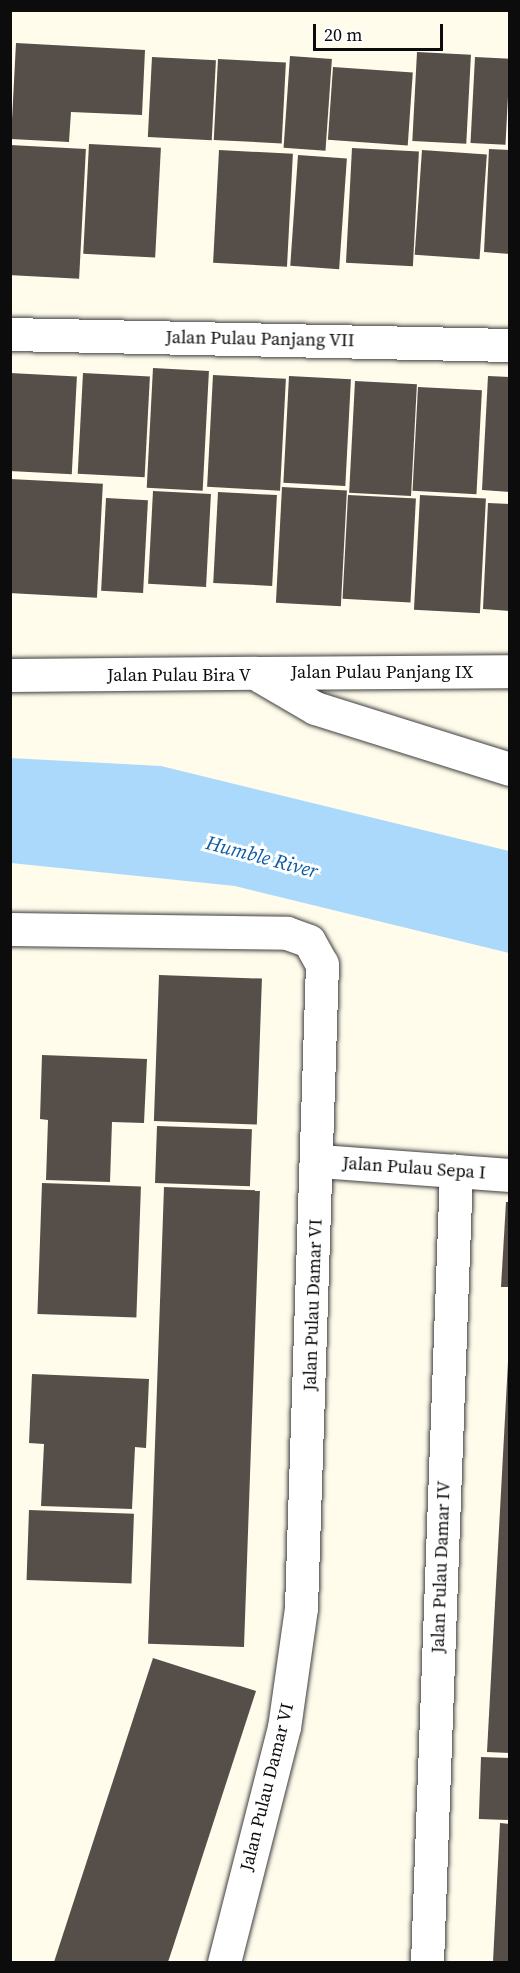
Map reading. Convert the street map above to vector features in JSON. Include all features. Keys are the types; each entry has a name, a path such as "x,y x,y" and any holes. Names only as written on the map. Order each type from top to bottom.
{"street":[{"name":"Jalan Pulau Panjang VII","path":"10,334 510,345"},
{"name":"Jalan Pulau Panjang IX","path":"255,673 510,672"},
{"name":"Jalan Pulau Bira V","path":"10,675 255,673 315,708 510,769"},
{"name":"Jalan Pulau Damar VI","path":"10,929 286,933 309,941 322,963 319,1161 303,1575 295,1665 284,1727 224,1962"},
{"name":"Jalan Pulau Sepa I","path":"319,1161 510,1175"},
{"name":"Jalan Pulau Damar IV","path":"427,1962 456,1171"}],"water":[{"name":"Humble River","path":"10,758 161,766 509,851 509,953 235,886 11,863"}],"building":[{"path":"16,43 145,50 142,115 71,112 69,142 11,139"},
{"path":"417,52 471,55 466,144 412,141"},
{"path":"290,56 332,59 325,151 284,148"},
{"path":"152,57 216,60 212,140 148,137"},
{"path":"475,57 510,59 505,145 470,143"},
{"path":"218,59 286,63 282,143 214,140"},
{"path":"333,67 413,73 408,145 328,140"},
{"path":"89,144 161,148 155,258 83,254"},
{"path":"10,145 86,149 79,279 10,275"},
{"path":"352,148 419,152 413,266 346,263"},
{"path":"489,149 510,150 510,254 484,252"},
{"path":"219,150 293,154 287,267 213,263"},
{"path":"422,150 487,155 480,259 415,255"},
{"path":"298,155 347,158 339,269 290,266"},
{"path":"153,368 209,371 203,491 147,488"},
{"path":"10,373 77,377 72,474 10,471"},
{"path":"83,373 150,377 145,477 78,474"},
{"path":"213,375 286,379 280,491 207,487"},
{"path":"289,376 351,379 345,486 283,483"},
{"path":"488,376 510,377 510,492 482,490"},
{"path":"355,381 417,384 411,496 349,493"},
{"path":"418,387 482,390 476,494 413,491"},
{"path":"10,479 103,484 97,598 10,593"},
{"path":"282,487 347,490 341,606 276,603"},
{"path":"153,491 211,494 206,587 148,584"},
{"path":"218,492 277,495 272,586 213,583"},
{"path":"348,495 416,499 410,602 343,599"},
{"path":"420,495 486,498 480,613 414,610"},
{"path":"106,498 148,500 143,593 101,591"},
{"path":"488,503 510,504 510,611 483,609"},
{"path":"159,975 262,979 257,1125 154,1121"},
{"path":"42,1055 147,1059 144,1123 112,1122 110,1182 46,1180 48,1120 40,1119"},
{"path":"157,1126 252,1129 250,1186 155,1183"},
{"path":"42,1183 141,1186 136,1317 37,1314"},
{"path":"164,1187 260,1190 244,1647 148,1644"},
{"path":"506,1202 510,1202 510,1287 501,1287"},
{"path":"508,1362 510,1362 510,1753 487,1752"},
{"path":"32,1374 149,1379 146,1448 135,1447 132,1509 41,1506 44,1444 29,1443"},
{"path":"29,1510 134,1514 131,1584 27,1580"},
{"path":"153,1658 256,1691 173,1947 168,1962 54,1962"},
{"path":"481,1757 510,1758 508,1820 479,1819"},
{"path":"500,1823 510,1824 510,1962 493,1962"}]}
